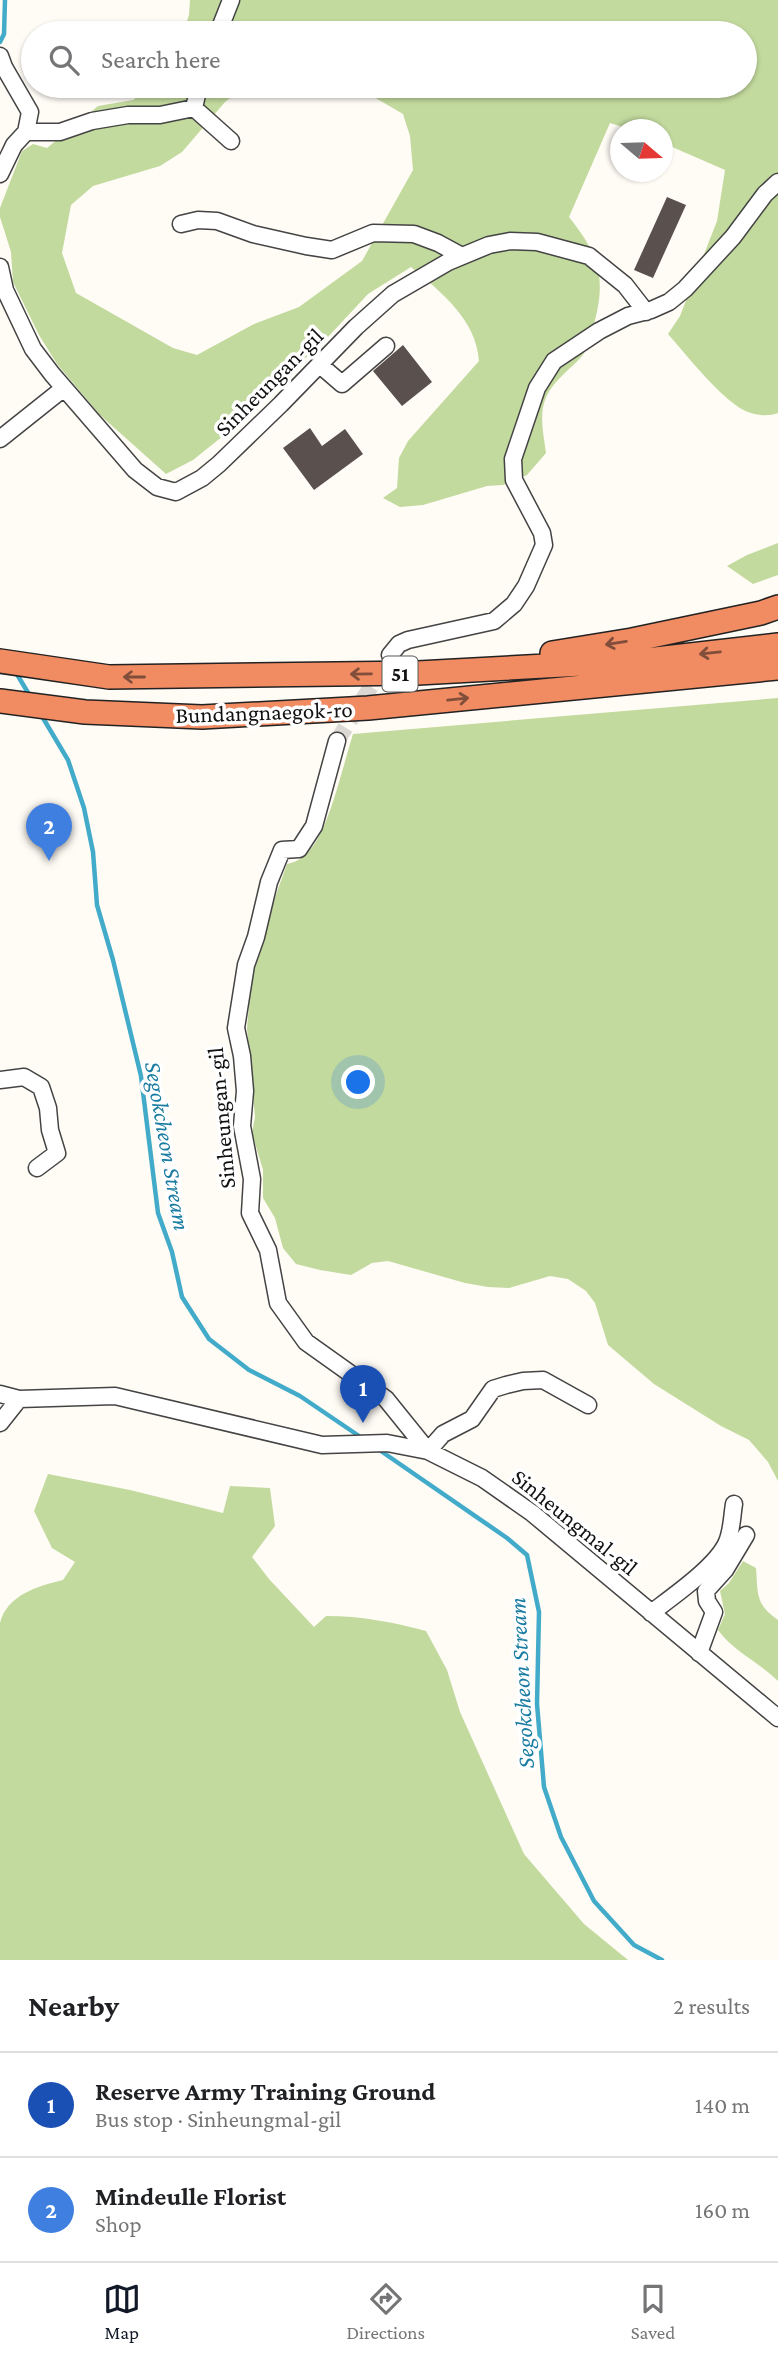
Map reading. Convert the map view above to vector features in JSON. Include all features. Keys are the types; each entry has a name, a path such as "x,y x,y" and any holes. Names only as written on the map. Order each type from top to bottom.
{"highway":[{"path":"418,673 632,640 761,613 778,607"},
{"name":"Bundangnaegok-ro","path":"11,663 109,677 418,673 638,661 778,645"},
{"name":"Bundangnaegok-ro","path":"0,701 85,712 216,716 368,708 778,668"}],"street":[{"path":"223,21 231,0"},
{"path":"0,56 21,96"},
{"path":"0,174 14,145 26,132 30,112 22,98"},
{"path":"194,108 196,98"},
{"path":"26,132 60,132 92,121 160,115 194,108"},
{"path":"194,108 232,141"},
{"path":"390,655 399,644 408,640 494,621 514,604 526,586 544,545 542,533 514,480 513,459 537,388 554,361 566,351 628,316 669,302 685,289 733,237 778,181"},
{"path":"181,225 198,220 217,221 253,234 332,250 373,233 414,234 462,256"},
{"name":"Sinheungan-gil","path":"0,267 5,290 33,349 135,470 157,487 176,492 202,478 219,464 356,327 393,294 448,262 489,245 510,241 537,242 589,256 625,285 646,312"},
{"path":"320,365 342,384 386,346"},
{"path":"0,439 64,388"},
{"name":"Sinheungan-gil","path":"337,741 314,826 299,849 282,850 269,882 256,937 246,965 236,1028 245,1091 242,1126 252,1179 250,1213 268,1250 278,1303 306,1342 386,1399 428,1451"},
{"path":"0,1080 24,1077 41,1087 57,1153 37,1168"},
{"path":"428,1451 443,1434 472,1419 493,1389 506,1385 543,1380 588,1405"},
{"name":"Sinheungmal-gil","path":"0,1394 19,1399 116,1396 322,1445 387,1443 428,1451 482,1478 533,1513 778,1718"},
{"path":"0,1423 19,1399"},
{"path":"651,1613 700,1575 726,1545 734,1504"},
{"path":"699,1653 714,1612 707,1601 706,1591 725,1570 746,1535"}],"green space":[{"path":"190,0 778,0 778,413 761,415 741,409 707,378 668,334 680,316 717,221 725,170 673,147 673,119 610,119 569,217 588,245 598,270 600,284 597,313 584,353 548,393 542,420 546,453 527,475 503,485 487,486 423,505 400,507 383,498 397,488 399,458 408,441 479,361 471,332 464,319 445,297 411,267 368,294 314,352 284,372 238,424 193,460 166,474 100,415 57,364 39,335 13,282 11,252 0,217 0,208 22,151 33,144 47,148 98,106 136,98 230,98 182,152 160,166 93,186 71,205 62,253 76,293 173,348 197,355 254,324 299,307 362,261 413,170 410,136 403,114 376,98 757,98 757,21 187,21"},
{"path":"778,543 778,575 753,584 727,566 747,555"},
{"path":"778,698 778,1481 768,1462 749,1440 721,1426 654,1384 608,1345 595,1303 586,1291 568,1279 550,1276 509,1288 488,1287 388,1261 372,1263 351,1275 296,1264 283,1248 275,1218 263,1198 263,1170 252,1133 255,1117 247,1029 251,978 265,938 268,917 287,864 305,856 319,836 331,808 353,734"},
{"path":"48,1474 130,1490 223,1513 230,1486 270,1488 275,1526 252,1557 314,1627 326,1616 339,1616 376,1620 426,1631 447,1670 460,1712 524,1854 584,1924 628,1960 0,1960 0,1623 9,1605 16,1599 34,1589 63,1580 75,1562 52,1548 34,1511"},
{"path":"743,1561 756,1568 761,1603 778,1620 778,1681 731,1645 718,1630 725,1614 720,1591 729,1583"}],"building":[{"path":"667,197 686,205 653,278 634,270"},
{"path":"403,345 432,382 402,406 373,371"},
{"path":"310,428 322,446 345,429 363,454 314,490 283,448"}],"waterway":[{"name":"Segokcheon Stream","path":"0,42 4,34 5,0"},
{"name":"Segokcheon Stream","path":"15,671 30,696"},
{"name":"Segokcheon Stream","path":"40,713 68,760 84,808 93,852 97,905 141,1076 158,1213 172,1252 182,1297 209,1339 249,1370 300,1396 362,1438"},
{"name":"Segokcheon Stream","path":"378,1449 507,1538 527,1555 539,1612 537,1704 544,1787 561,1837 594,1901 634,1945 662,1960"}],"tunnel":[{"path":"337,741 382,669"}],"place":[{"name":"Mindeulle Florist","path":"49,861"},
{"name":"Reserve Army Training Ground","path":"363,1423"}]}
